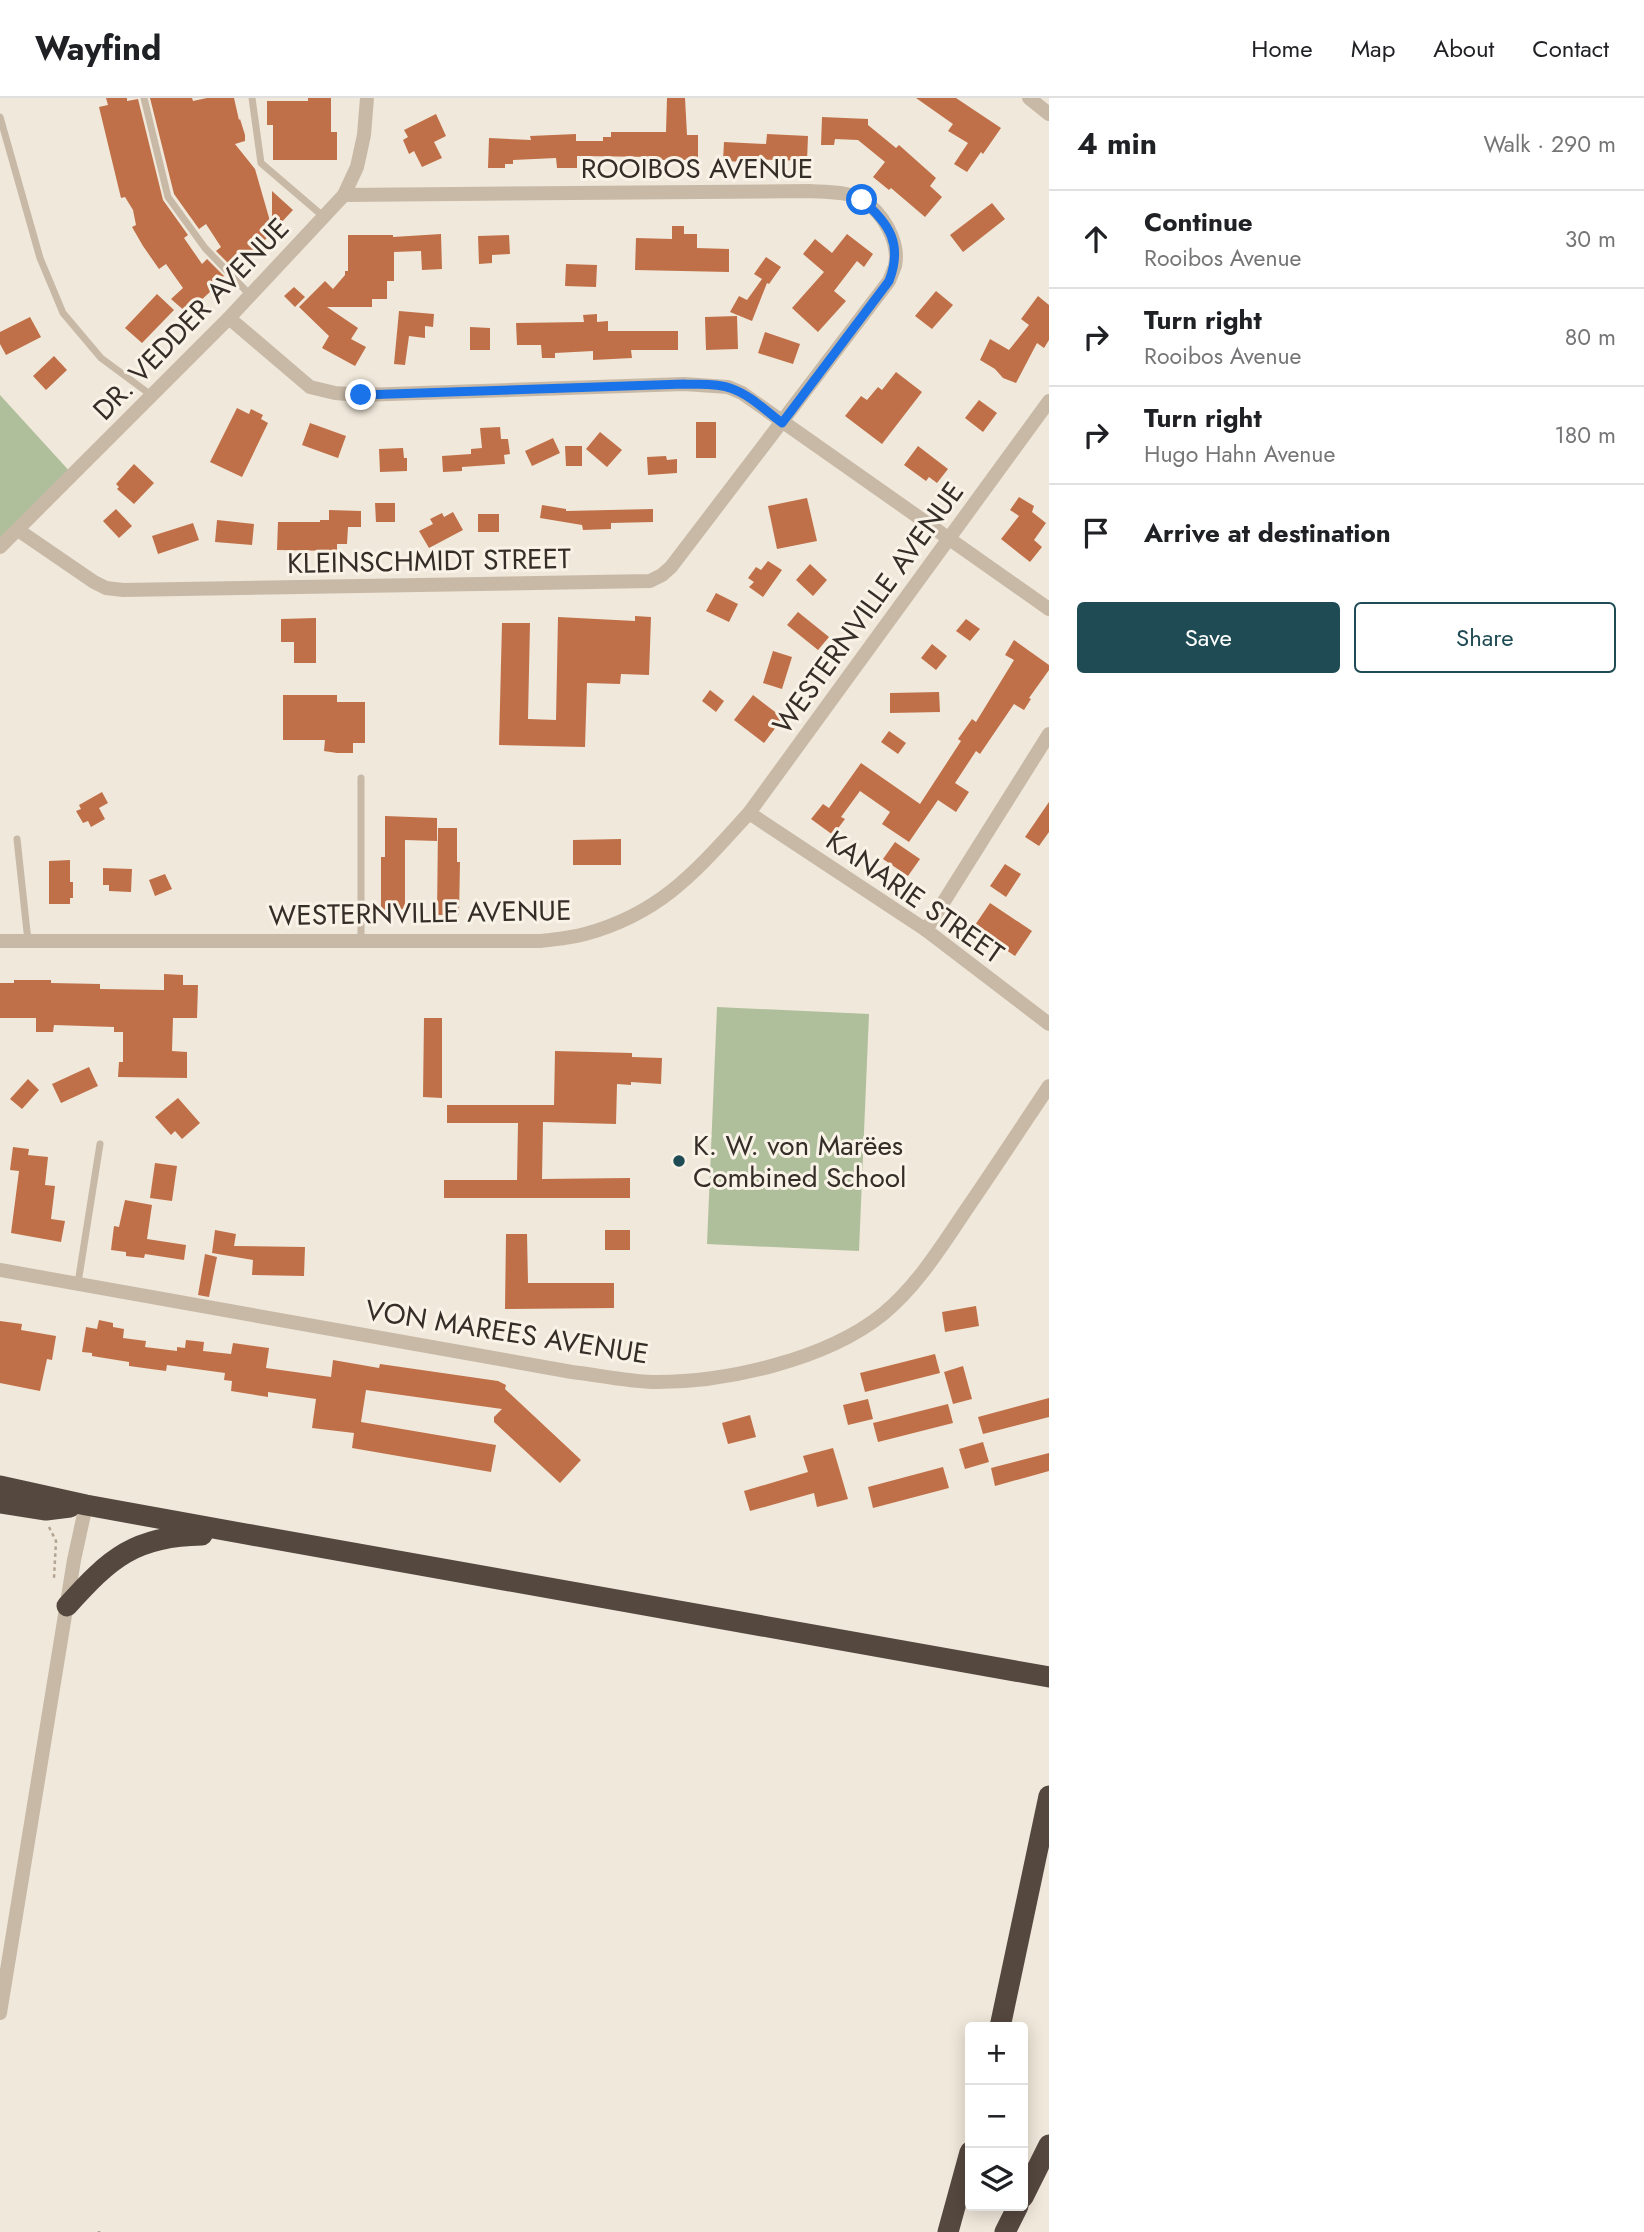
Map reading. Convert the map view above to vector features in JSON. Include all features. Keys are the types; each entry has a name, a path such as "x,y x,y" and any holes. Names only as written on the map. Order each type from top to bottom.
{"highway":[{"path":"0,1486 86,1505 246,1534 1049,1676"},
{"path":"0,1503 46,1510 86,1505"},
{"path":"67,1606 96,1574 139,1545 177,1536 246,1534"},
{"path":"1001,2022 1049,1796"},
{"path":"1028,2187 1049,2146"},
{"path":"948,2232 965,2170"},
{"path":"1005,2232 1016,2211"}],"street":[{"name":"DR. VEDDER AVENUE","path":"0,547 229,318 344,195 357,167 364,135 367,98"},
{"path":"1036,100 1049,114"},
{"name":"ROOIBOS AVENUE","path":"344,195 809,191 842,193 862,200 882,217 893,241 895,264 889,281 782,423"},
{"path":"229,318 310,387 335,393 361,395 671,384 728,387 742,393 1049,609"},
{"name":"WESTERNVILLE AVENUE","path":"0,941 541,941 582,935 638,914 670,894 699,868 750,813 1049,401"},
{"name":"KLEINSCHMIDT STREET","path":"18,530 94,582 106,588 123,590 650,581 671,567 782,423"},
{"path":"926,930 1049,734"},
{"name":"KANARIE STREET","path":"750,813 926,930 1049,1024"},
{"name":"VON MAREES AVENUE","path":"0,1270 572,1372 651,1382 718,1378 774,1365 816,1351 854,1334 884,1313 917,1280 1049,1086"},
{"path":"0,2013 74,1560 86,1505"}],"lane":[{"path":"144,98 169,197 205,248 250,296"},
{"path":"252,98 261,163 324,217"},
{"path":"0,117 40,258 63,313 101,358 152,395"},
{"path":"360,941 361,778"},
{"path":"18,839 29,941"},
{"path":"78,1283 100,1144"}],"path":[{"path":"47,1523 57,1541 54,1580"}],"green space":[{"path":"0,395 73,475 0,547"},
{"path":"717,1007 869,1014 859,1251 707,1244"}],"building":[{"path":"106,98 127,98 127,101 138,99 163,200 188,235 184,238 202,264 207,259 224,276 220,280 222,281 187,313 171,299 183,288 166,264 159,269 143,246 132,227 136,225 133,210 125,197 121,198 99,107 108,105"},
{"path":"150,98 192,98 193,101 234,98 245,135 245,141 235,144 255,169 272,228 272,191 293,210 263,242 233,268 216,251 221,247 206,224 199,229 174,194"},
{"path":"308,98 331,98 331,132 337,132 337,160 273,160 273,125 267,125 267,101 308,101"},
{"path":"667,98 685,98 687,135 698,135 698,160 577,156 577,168 557,168 556,158 513,160 513,164 505,164 505,168 488,168 489,138 531,140 530,136 576,134 576,141 603,141 603,137 611,137 611,132 666,132"},
{"path":"916,98 956,98 1001,128 967,172 954,164 968,143 948,131 953,124"},
{"path":"436,114 446,136 434,142 442,158 422,167 414,151 409,154 403,140 408,137 404,130"},
{"path":"822,117 868,119 868,125 896,148 899,145 936,178 930,186 942,197 925,217 891,188 889,190 873,177 885,162 858,140 835,139 834,145 821,145"},
{"path":"767,134 808,136 807,161 723,161 724,142 766,144"},
{"path":"992,203 1005,219 963,252 950,235"},
{"path":"672,226 684,226 684,234 697,234 697,248 729,249 729,272 635,270 636,238 672,239"},
{"path":"441,234 442,269 422,270 421,251 394,252 394,281 387,281 387,299 372,299 372,307 327,307 358,328 351,339 366,347 355,366 322,348 329,336 299,307 325,281 333,289 345,275 345,271 348,271 348,235 393,237"},
{"path":"847,234 873,254 864,267 857,261 834,291 846,301 818,332 792,308 824,272 803,254 815,239 832,253"},
{"path":"509,235 510,254 492,255 492,263 479,264 478,236"},
{"path":"766,257 781,267 769,284 767,283 752,321 730,312 739,296 747,300 762,279 754,274"},
{"path":"566,264 597,265 596,287 565,286"},
{"path":"294,287 305,297 295,307 284,296"},
{"path":"936,291 953,305 932,329 915,316"},
{"path":"157,294 174,310 142,343 125,328"},
{"path":"1038,296 1049,305 1049,340 1044,348 1037,343 1016,383 1003,378 995,369 980,360 990,339 1009,350 1029,325 1021,319"},
{"path":"399,311 434,314 433,327 425,326 425,338 409,336 405,365 394,364"},
{"path":"597,314 597,322 608,321 608,331 678,331 678,350 631,350 632,358 593,360 593,351 555,353 555,358 542,358 541,345 517,345 516,323 584,322 583,315"},
{"path":"737,316 738,349 706,350 705,317"},
{"path":"30,317 41,337 6,355 0,344 0,332"},
{"path":"470,327 490,328 490,350 470,350"},
{"path":"765,332 800,344 793,364 758,353"},
{"path":"54,356 67,370 46,390 33,376"},
{"path":"896,372 922,392 882,444 845,416 861,396 867,400 878,387 882,390"},
{"path":"979,400 997,413 983,432 965,418"},
{"path":"237,408 249,414 251,409 263,415 261,419 268,423 242,477 210,462"},
{"path":"696,422 716,422 716,458 696,458"},
{"path":"310,423 346,436 338,458 302,445"},
{"path":"500,427 501,439 508,439 510,454 504,455 505,464 462,467 462,471 443,472 442,456 471,454 471,449 482,448 480,428"},
{"path":"600,432 622,450 607,467 586,449"},
{"path":"553,438 560,453 532,466 525,451"},
{"path":"565,446 582,446 582,466 566,466"},
{"path":"918,446 948,469 937,483 929,477 926,481 904,465"},
{"path":"403,448 404,458 407,458 407,471 380,472 379,449"},
{"path":"666,456 667,460 677,459 677,473 648,475 647,457"},
{"path":"134,464 154,483 134,504 117,489 119,487 116,484"},
{"path":"1019,497 1034,506 1032,512 1046,523 1034,540 1042,547 1030,562 1001,539 1019,516 1010,510"},
{"path":"807,498 817,541 777,549 768,506"},
{"path":"375,503 395,503 395,522 376,522"},
{"path":"542,505 566,511 653,509 653,522 611,523 611,529 583,530 582,525 540,518"},
{"path":"116,509 132,526 119,538 103,521"},
{"path":"329,510 361,511 361,527 348,527 347,544 337,544 337,551 277,550 278,522 329,520"},
{"path":"453,512 463,530 429,548 419,531 433,524 430,519 442,513 444,517"},
{"path":"478,514 499,514 499,532 478,532"},
{"path":"217,520 254,524 252,545 215,542"},
{"path":"193,523 199,540 158,554 152,536"},
{"path":"768,561 782,570 763,597 749,587 754,582 748,578 756,567 761,570"},
{"path":"810,564 827,580 813,596 796,580"},
{"path":"716,593 738,604 729,622 706,611"},
{"path":"798,612 829,637 818,650 787,625"},
{"path":"635,616 651,617 649,675 621,674 620,684 587,683 585,747 499,745 502,623 530,623 528,719 556,720 558,617 635,621"},
{"path":"316,618 316,663 294,663 294,642 281,642 281,619"},
{"path":"966,619 980,629 970,641 956,631"},
{"path":"1014,640 1049,665 1049,670 1029,698 1031,699 1024,710 1014,704 980,754 976,751 955,783 969,792 956,812 938,800 909,842 882,824 890,812 860,791 841,817 845,819 833,835 811,819 823,804 829,808 861,763 920,804 961,741 958,739 972,719 976,722 1014,660 1005,655"},
{"path":"932,644 947,656 936,670 921,658"},
{"path":"773,651 792,657 782,689 763,683"},
{"path":"710,690 724,701 716,712 702,701"},
{"path":"939,692 940,712 890,713 890,693"},
{"path":"283,695 337,695 337,702 365,702 365,743 353,743 353,753 337,753 324,751 325,740 283,740"},
{"path":"753,695 783,718 764,743 734,720"},
{"path":"889,731 906,743 898,754 881,742"},
{"path":"102,792 108,803 99,808 105,819 91,827 88,821 83,823 76,811 81,809 79,805"},
{"path":"1049,802 1049,832 1039,846 1025,837"},
{"path":"385,816 437,818 437,841 405,840 405,909 381,910 381,857 385,857"},
{"path":"438,828 457,828 457,862 460,862 459,915 437,915"},
{"path":"621,839 621,865 573,865 573,840"},
{"path":"895,842 920,859 908,876 883,859"},
{"path":"70,860 73,898 70,898 70,904 49,904 49,861"},
{"path":"1005,864 1021,874 1006,897 990,886"},
{"path":"103,868 132,869 131,892 109,891 109,885 103,885"},
{"path":"165,874 172,889 155,896 149,880"},
{"path":"990,903 1032,931 1015,956 973,928"},
{"path":"164,974 183,975 183,985 198,985 197,1018 173,1018 172,1051 187,1052 187,1078 118,1077 119,1062 123,1062 123,1032 114,1032 114,1027 54,1025 53,1032 36,1032 36,1018 0,1018 0,983 14,983 14,980 51,980 51,983 100,984 100,989 164,990"},
{"path":"424,1018 442,1018 442,1098 423,1097"},
{"path":"555,1051 632,1053 632,1057 662,1058 661,1084 617,1084 616,1124 543,1122 542,1179 630,1178 630,1198 444,1198 444,1180 517,1180 518,1123 447,1123 447,1105 554,1105"},
{"path":"89,1067 98,1086 61,1103 52,1084"},
{"path":"28,1079 39,1090 22,1109 10,1099"},
{"path":"178,1098 200,1123 182,1139 175,1131 171,1135 155,1117"},
{"path":"13,1147 29,1149 28,1155 48,1157 45,1185 55,1186 51,1219 65,1221 61,1242 11,1233 19,1171 10,1170"},
{"path":"155,1163 177,1166 172,1201 150,1198"},
{"path":"125,1200 152,1205 147,1239 186,1245 184,1260 145,1254 144,1258 126,1256 126,1252 111,1250 114,1226 119,1227"},
{"path":"215,1230 236,1234 234,1246 305,1247 304,1276 252,1275 253,1260 212,1253"},
{"path":"605,1230 630,1230 630,1250 605,1250"},
{"path":"506,1234 527,1234 528,1283 614,1283 614,1308 505,1309"},
{"path":"205,1254 217,1257 209,1297 198,1295"},
{"path":"976,1306 979,1326 945,1332 942,1312"},
{"path":"99,1320 124,1329 123,1338 146,1341 145,1347 177,1351 177,1347 185,1348 186,1340 204,1342 203,1351 231,1354 233,1343 269,1348 266,1368 331,1377 333,1360 379,1368 380,1364 498,1381 506,1385 505,1389 581,1460 560,1483 494,1422 494,1417 502,1409 366,1390 361,1422 496,1445 491,1472 352,1448 354,1433 312,1428 316,1399 268,1392 268,1397 231,1391 232,1381 224,1380 225,1373 167,1365 166,1371 129,1366 129,1362 82,1352 86,1327 97,1329"},
{"path":"0,1321 22,1324 21,1330 56,1336 52,1360 47,1359 40,1391 0,1383"},
{"path":"935,1354 940,1373 865,1392 860,1373"},
{"path":"963,1366 972,1399 953,1404 944,1372"},
{"path":"1049,1398 1049,1417 983,1434 978,1417"},
{"path":"868,1399 873,1419 848,1425 843,1405"},
{"path":"948,1404 953,1423 878,1442 873,1423"},
{"path":"750,1415 756,1437 728,1444 722,1423"},
{"path":"983,1442 989,1462 965,1469 959,1449"},
{"path":"833,1448 848,1499 817,1507 814,1493 750,1511 744,1491 808,1472 803,1456"},
{"path":"1049,1453 1049,1471 995,1486 991,1468"},
{"path":"943,1467 949,1488 873,1508 868,1487"}],"place":[{"name":"K. W. von Marëes Combined School","path":"679,1161"}],"route":[{"path":"361,395 712,385 728,387 742,393 782,423 889,281 895,264 893,241 882,217 862,200"}]}
